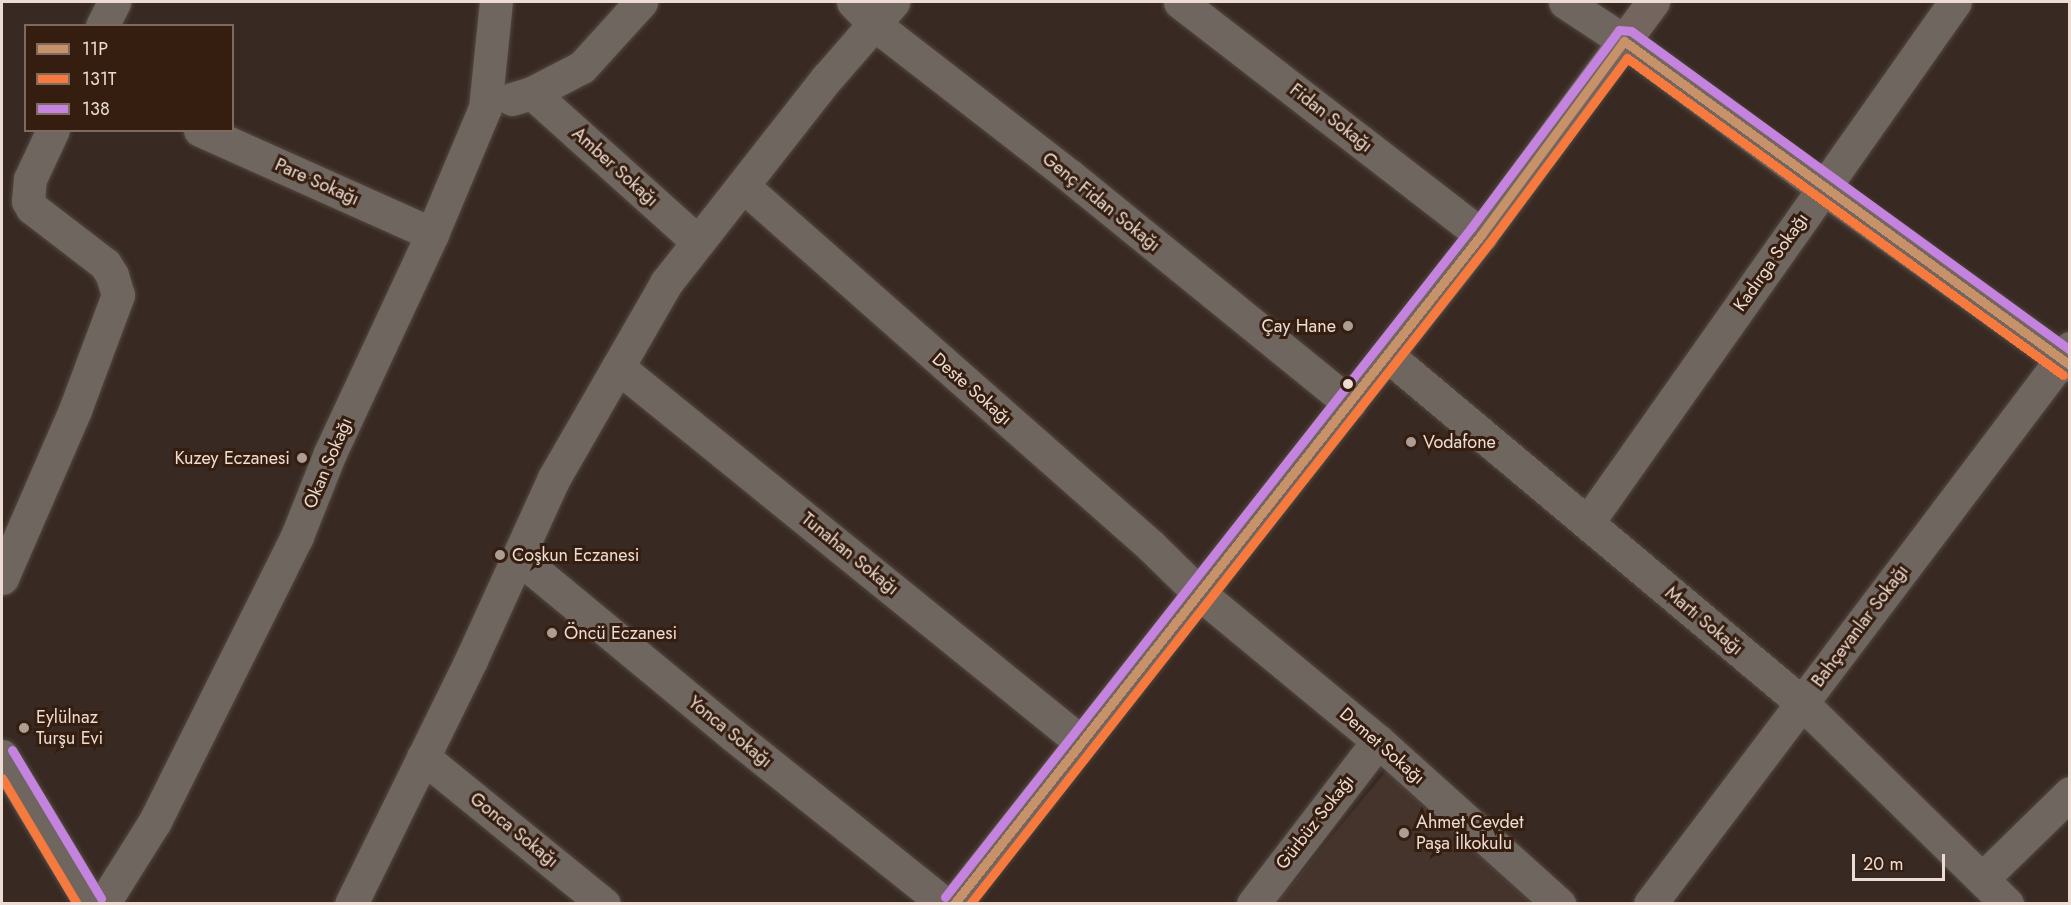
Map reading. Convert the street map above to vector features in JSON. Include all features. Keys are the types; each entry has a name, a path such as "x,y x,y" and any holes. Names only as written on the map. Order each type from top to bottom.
{"main road":[{"path":"954,903 1481,235 1653,2"},
{"path":"1624,41 1823,188 2067,357"}],"street":[{"path":"103,24 114,2"},
{"name":"Okan Sokağı","path":"103,903 155,821 297,536 330,453 432,234 485,108 496,2"},
{"path":"485,108 532,93 582,67 641,2"},
{"name":"Fidan Sokağı","path":"1180,2 1481,235"},
{"path":"1565,2 1624,41"},
{"name":"Kadırga Sokağı","path":"1588,522 1955,2"},
{"path":"351,903 423,757 554,478 666,283 743,186 873,9"},
{"name":"Genç Fidan Sokağı","path":"873,9 1070,176 1349,403"},
{"name":"Amber Sokağı","path":"532,93 698,242"},
{"path":"2,578 75,410 118,295 112,275 105,264 32,208 28,201 30,179 52,132"},
{"name":"Pare Sokağı","path":"205,132 432,234"},
{"name":"Deste Sokağı","path":"743,186 1151,546 1199,593"},
{"name":"Martı Sokağı","path":"1387,355 1802,703 2007,903"},
{"name":"Bahçevanlar Sokağı","path":"1650,903 2067,357"},
{"name":"Tunahan Sokağı","path":"618,367 1081,742"},
{"name":"Yonca Sokağı","path":"518,557 733,735 945,903"},
{"name":"Demet Sokağı","path":"1199,593 1378,741 1559,903"},
{"name":"Gürbüz Sokağı","path":"1253,903 1378,741"},
{"path":"2,756 91,903"},
{"name":"Gonca Sokağı","path":"423,757 604,903"},
{"path":"1982,879 2070,793"}],"shaded area":[{"name":"Ahmet Cevdet Paşa İlkokulu","path":"1394,762 1551,904 1275,904"}],"transit line":[{"name":"138","path":"945,897 1471,228 1619,30 1631,31 2070,350"},
{"name":"11P","path":"1624,41 2070,365"},
{"name":"11P","path":"954,904 1481,235 1624,41"},
{"name":"131T","path":"970,904 1490,242 1627,58 2063,375"},
{"name":"138","path":"12,750 101,898"},
{"name":"131T","path":"2,778 77,904"}],"place":[{"name":"Çay Hane","path":"1348,326"},
{"name":"Vodafone","path":"1411,442"},
{"name":"Kuzey Eczanesi","path":"302,458"},
{"name":"Coşkun Eczanesi","path":"500,555"},
{"name":"Öncü Eczanesi","path":"552,633"},
{"name":"Eylülnaz Turşu Evi","path":"24,728"},
{"name":"Ahmet Cevdet Paşa İlkokulu","path":"1404,833"}]}
